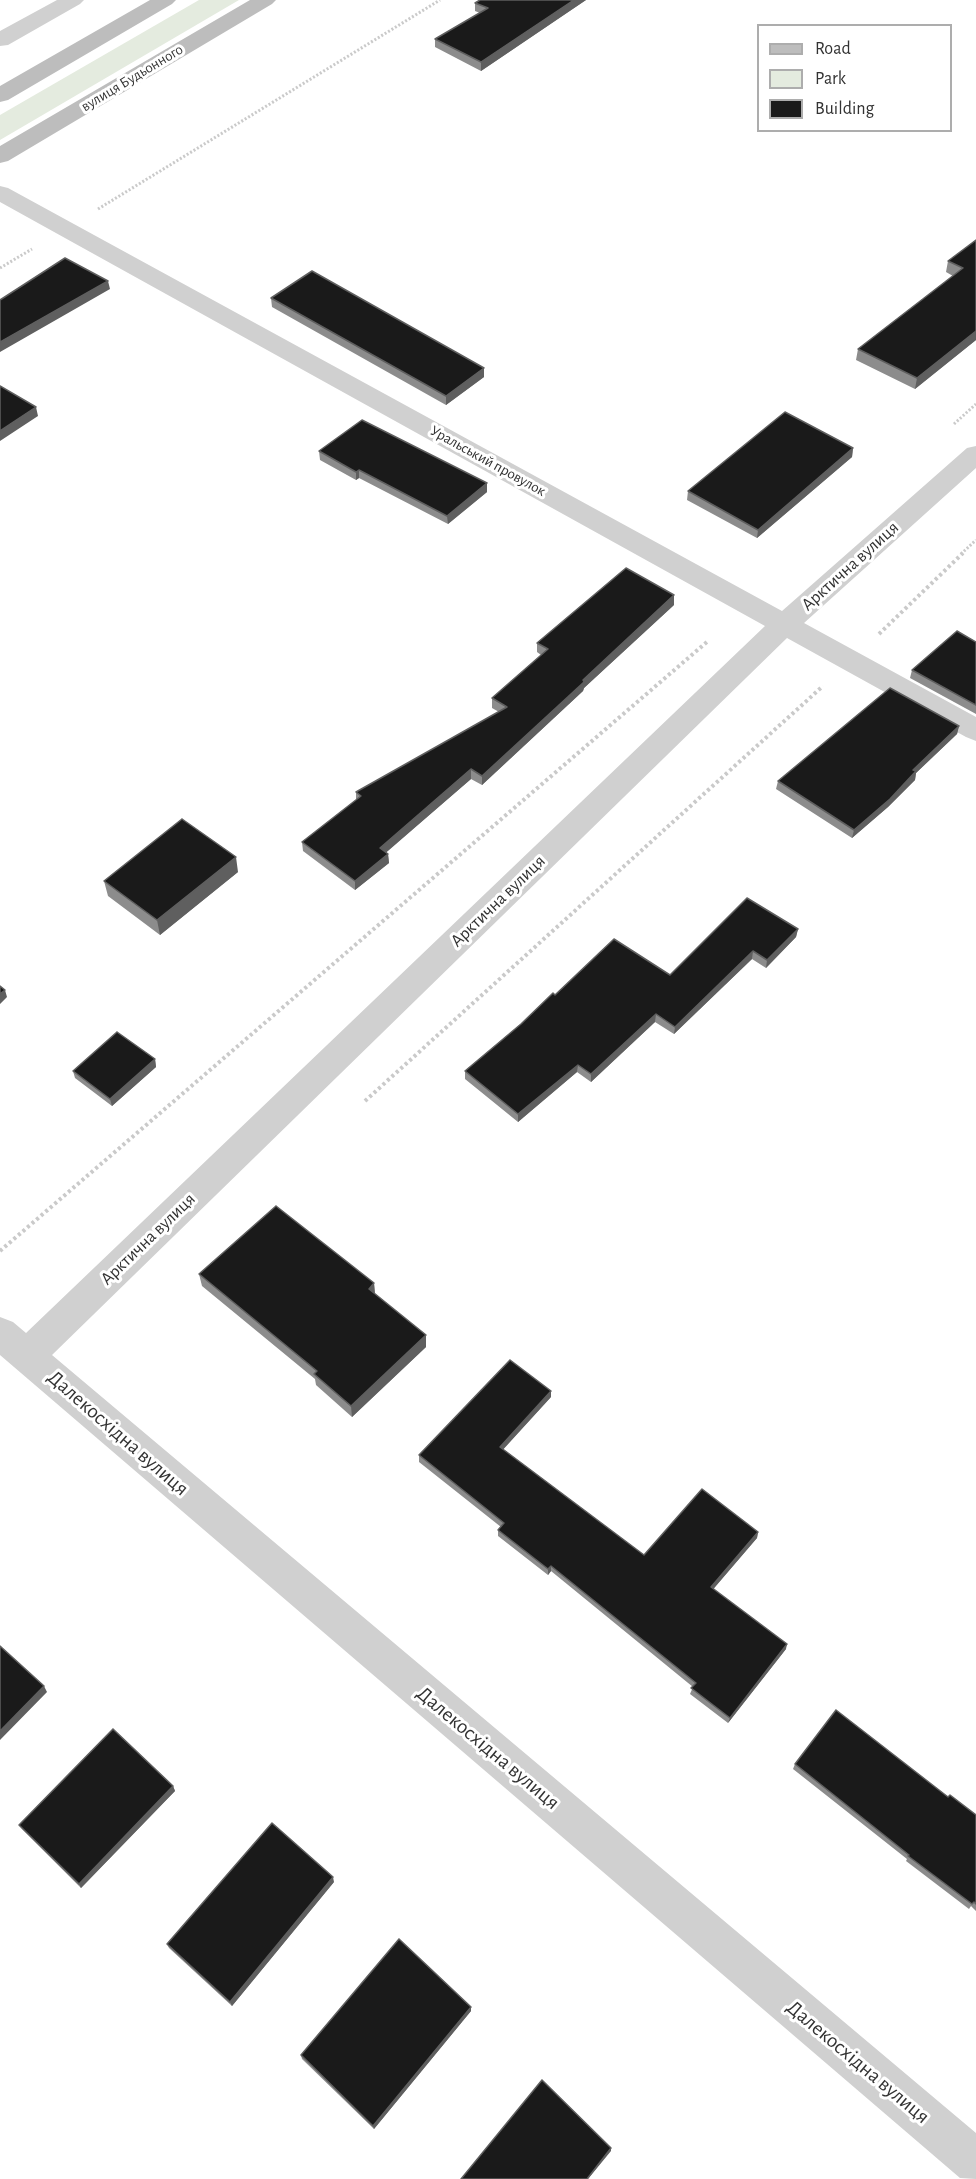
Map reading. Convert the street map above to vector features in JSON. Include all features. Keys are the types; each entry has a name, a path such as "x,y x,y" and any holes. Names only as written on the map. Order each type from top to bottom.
{"main road":[{"path":"0,95 165,0"},
{"name":"вулиця Будьонного","path":"0,156 265,0"}],"street":[{"path":"0,40 73,0"},
{"name":"Уральський провулок","path":"0,193 976,730"},
{"name":"Арктична вулиця","path":"14,1344 785,624 976,454"},
{"name":"Далекосхідна вулиця","path":"14,1344 976,2162"}],"path":[{"path":"65,229 440,0"},
{"path":"365,1101 851,661 976,540"},
{"path":"0,1251 750,605"}],"green space":[{"path":"199,0 239,0 0,140 0,115"}],"building":[{"path":"480,0 574,0 481,62 435,39 488,8 475,3"},
{"path":"976,240 976,331 917,378 858,349 963,268 948,261"},
{"path":"65,258 108,281 0,342 0,300"},
{"path":"312,271 484,368 446,396 271,298"},
{"path":"0,386 36,407 0,431"},
{"path":"785,412 853,448 758,530 688,491"},
{"path":"362,420 487,483 447,516 359,470 356,472 319,451"},
{"path":"626,568 674,595 482,776 471,769 380,848 388,854 355,881 302,842 361,796 356,792 507,707 492,698 548,649 537,643"},
{"path":"957,631 976,642 976,705 912,670"},
{"path":"890,688 959,726 913,770 916,771 890,799 854,830 778,781"},
{"path":"182,819 236,857 157,920 104,881"},
{"path":"747,898 798,929 767,960 753,951 675,1027 656,1014 591,1074 578,1065 518,1114 465,1071 521,1024 553,993 555,995 614,939 670,975"},
{"path":"117,1032 155,1059 110,1099 73,1071"},
{"path":"276,1206 374,1283 369,1289 426,1335 351,1406 314,1374 317,1371 199,1274"},
{"path":"510,1360 551,1391 500,1447 644,1555 702,1489 758,1532 711,1587 787,1644 730,1718 691,1688 696,1683 551,1566 548,1569 498,1530 504,1523 419,1455"},
{"path":"0,1646 44,1686 0,1731"},
{"path":"836,1710 948,1797 950,1795 976,1815 976,1904 974,1902 972,1904 908,1856 795,1764"},
{"path":"113,1729 173,1786 79,1884 19,1825"},
{"path":"272,1823 333,1877 230,2002 167,1944"},
{"path":"399,1939 471,2007 373,2126 301,2055"},
{"path":"542,2080 611,2148 587,2179 461,2179"}]}
